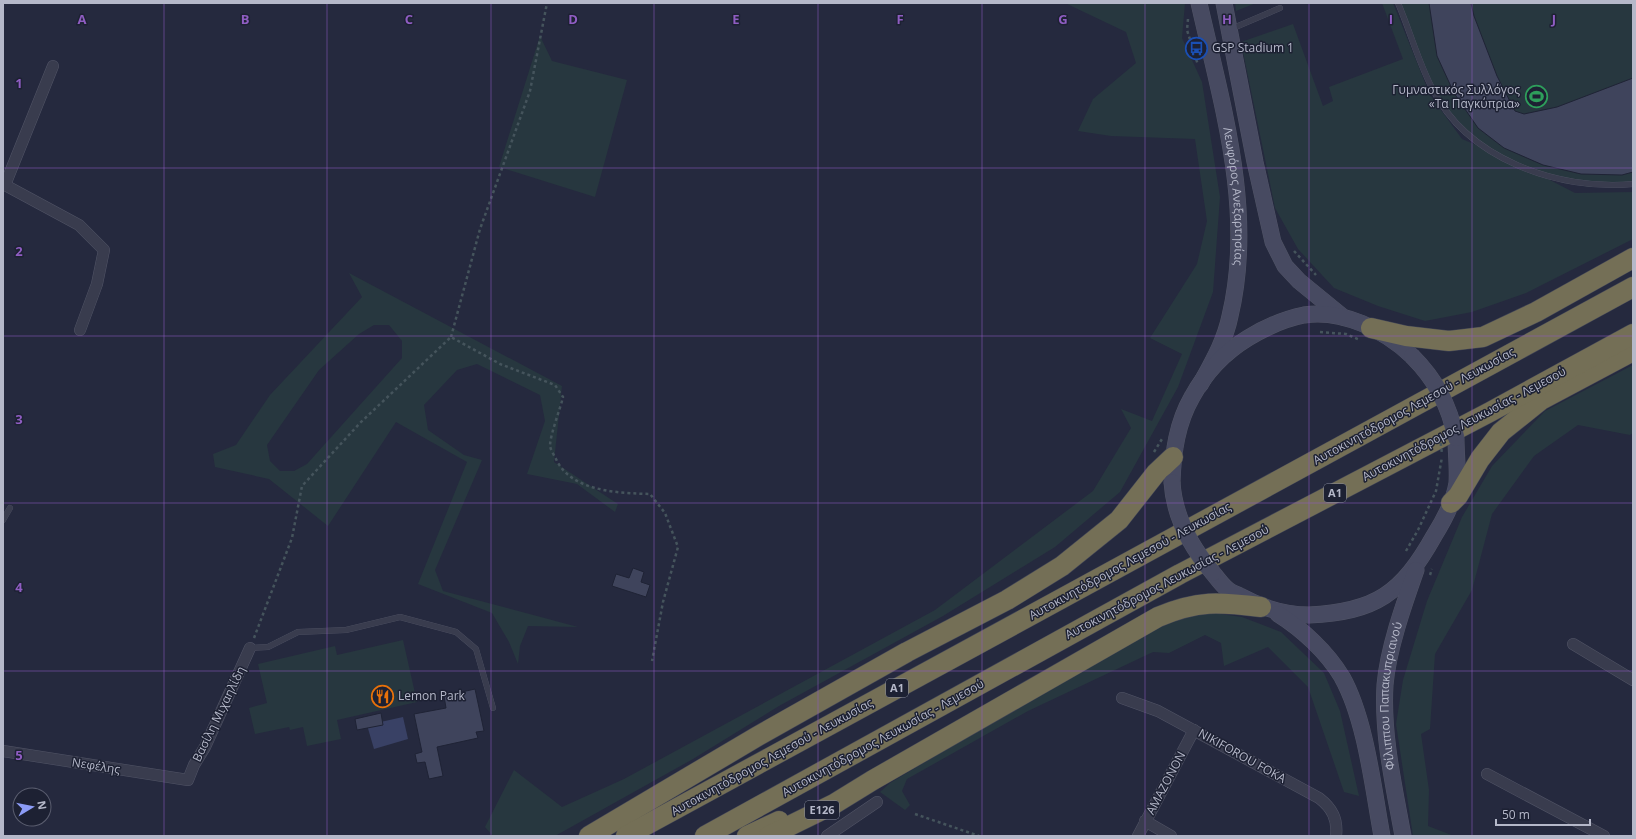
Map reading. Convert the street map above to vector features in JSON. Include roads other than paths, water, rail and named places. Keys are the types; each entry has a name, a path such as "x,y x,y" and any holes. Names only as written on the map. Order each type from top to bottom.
{"highway":[{"path":"1369,335 1406,336 1449,341 1484,337 1536,312 1633,258"},
{"name":"Αυτοκινητόδρομος Λεμεσού - Λευκωσίας","path":"626,836 1633,287"},
{"name":"Αυτοκινητόδρομος Λευκωσίας - Λεμεσού","path":"705,836 1180,574 1482,416 1633,334"},
{"path":"1451,503 1458,496 1480,459 1501,432 1541,400 1633,351"},
{"path":"589,836 758,736 907,652 1007,600 1062,566 1119,520 1156,473 1173,457"},
{"path":"747,836 873,780 1158,617 1189,605 1205,603 1266,608"},
{"name":"E126","path":"769,836 834,804 873,780"}],"main road":[{"name":"Λεωφόρος Ανεξαρτησίας","path":"1199,3 1235,165 1239,219 1236,282 1230,317 1220,346 1200,385"},
{"name":"Λεωφόρος Ανεξαρτησίας","path":"1224,3 1255,162 1273,242 1284,266 1299,281 1343,317"},
{"path":"1305,315 1343,317 1369,335 1390,338 1412,356 1434,380 1444,397 1456,438 1456,484 1451,503 1441,524 1420,559 1392,592 1374,603 1353,610 1332,614 1295,615 1266,608 1227,590 1185,533 1173,500 1173,457 1178,430 1192,396 1200,385 1211,369 1236,346 1267,327 1305,315"},
{"name":"Φίλιππου Παπακυπριανού","path":"1403,836 1385,726 1385,683 1402,611 1420,559"},
{"name":"Φίλιππου Παπακυπριανού","path":"1266,608 1293,624 1326,655 1342,678 1351,698 1362,732 1382,836"}],"street":[{"path":"53,66 4,185 80,225 104,250 97,284 80,330"},
{"path":"1573,644 1633,680"},
{"name":"Βασίλη Μιχαηλίδη","path":"188,780 194,765 206,747 250,648"},
{"name":"NIKIFOROU FOKA","path":"1122,698 1158,711 1325,803 1331,808 1336,820 1336,836"},
{"name":"AMAZONON","path":"1138,836 1194,730"},
{"name":"Νεφέλης","path":"3,751 188,780"},
{"path":"1487,774 1604,836"},
{"path":"828,836 877,802"},
{"path":"1145,821 1171,836"}],"lane":[{"path":"1398,3 1432,88 1456,124 1497,156 1536,172 1571,182 1614,186 1633,184"},
{"path":"1230,29 1280,8"},
{"path":"3,520 10,508"},
{"path":"250,648 268,647 298,632 346,630 400,617 456,632 476,649 493,708"}],"water":[{"path":"403,717 408,739 374,749 367,725"}],"place":[{"name":"GSP Stadium 1","path":"1197,48"},
{"name":"Γυμναστικός Συλλόγος «Τα Παγκύπρια»","path":"1536,97"},
{"name":"Lemon Park","path":"382,696"}]}
